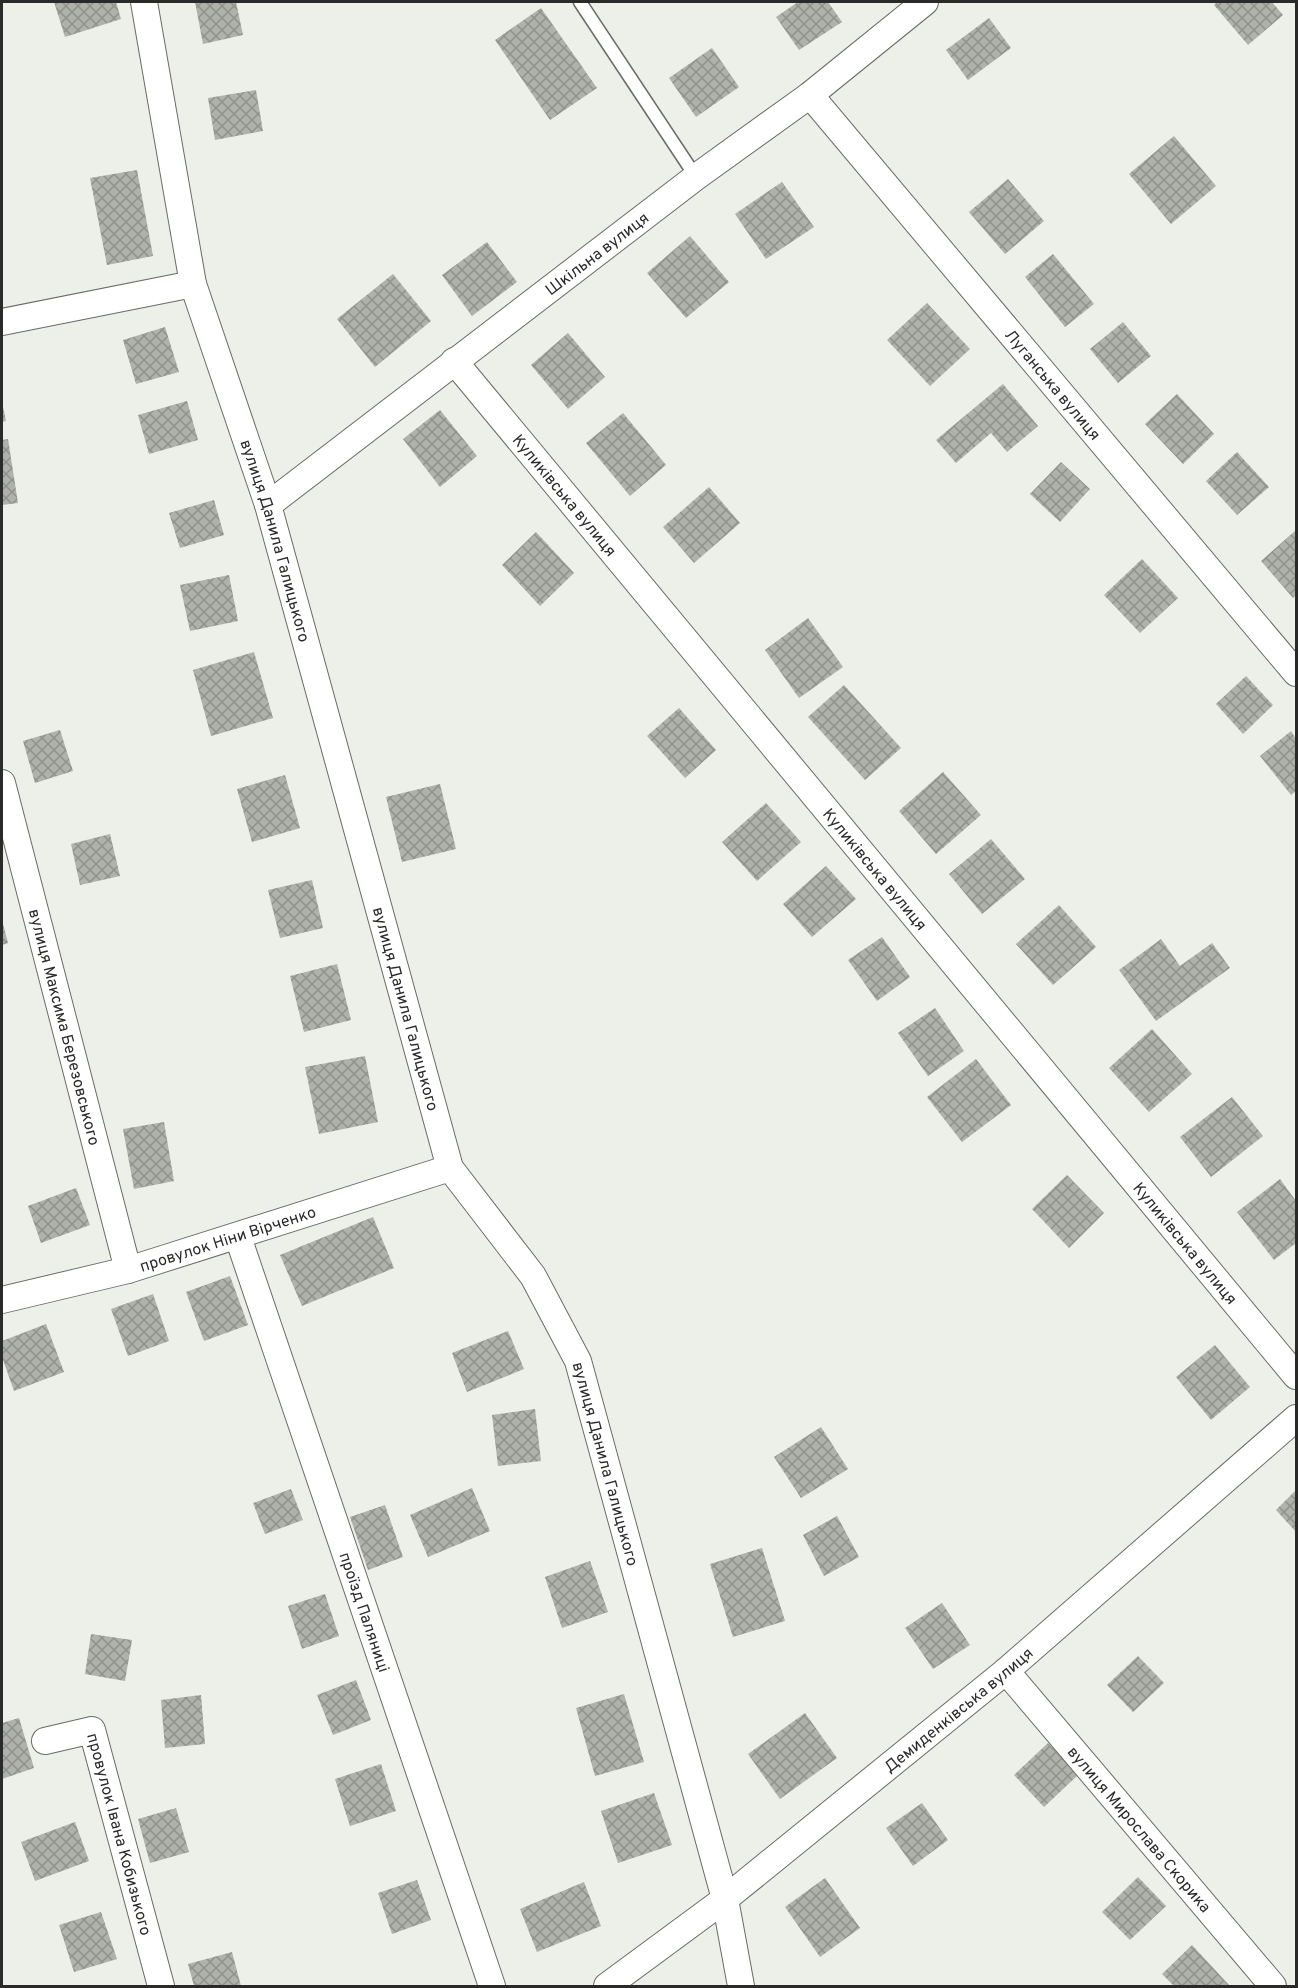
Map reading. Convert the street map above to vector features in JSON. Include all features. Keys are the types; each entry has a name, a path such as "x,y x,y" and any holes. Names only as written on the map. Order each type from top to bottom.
{"street":[{"name":"вулиця Данила Галицького","path":"144,2 193,284 268,505 450,1168 533,1276 578,1361 725,1899 741,1986"},
{"name":"Шкільна вулиця","path":"268,505 696,177 810,95 925,2"},
{"name":"Луганська вулиця","path":"810,95 1296,674"},
{"path":"2,322 193,284"},
{"name":"Куликівська вулиця","path":"454,361 1296,1376"},
{"name":"вулиця Максима Березовського","path":"2,783 128,1270"},
{"name":"провулок Ніни Вірченко","path":"2,1300 128,1270 450,1168"},
{"name":"проїзд Паляниці","path":"238,1237 492,1986"},
{"name":"Демиденківська вулиця","path":"608,1986 725,1899 1006,1671 1296,1418"},
{"name":"вулиця Мирослава Скорика","path":"1006,1671 1274,1986"},
{"name":"провулок Івана Кобизького","path":"45,1741 92,1730 161,1986"}],"lane":[{"path":"580,2 696,177"}],"building":[{"path":"54,2 116,2 121,19 65,37"},
{"path":"195,2 236,2 243,35 203,44"},
{"path":"798,2 828,2 842,22 799,50 776,17"},
{"path":"1217,2 1272,2 1283,15 1248,45 1214,5"},
{"path":"541,8 597,88 550,120 495,40"},
{"path":"989,18 1011,48 968,80 946,50"},
{"path":"712,48 739,87 696,117 669,78"},
{"path":"256,90 263,131 215,140 208,98"},
{"path":"1174,136 1216,186 1171,224 1129,174"},
{"path":"137,170 153,256 107,265 90,178"},
{"path":"1008,179 1044,221 1005,254 969,212"},
{"path":"782,182 814,227 766,259 735,214"},
{"path":"690,236 729,282 686,318 647,273"},
{"path":"487,242 517,282 472,316 442,275"},
{"path":"1053,254 1094,304 1065,327 1025,277"},
{"path":"393,274 431,321 375,367 337,319"},
{"path":"927,303 970,349 930,386 887,340"},
{"path":"1123,322 1151,356 1118,383 1090,349"},
{"path":"165,327 179,372 136,384 123,340"},
{"path":"568,333 605,377 568,409 531,365"},
{"path":"1003,384 1038,426 1007,452 991,433 956,463 936,440"},
{"path":"1177,394 1214,434 1183,464 1145,424"},
{"path":"187,401 198,440 149,454 138,415"},
{"path":"2,402 6,421 2,422"},
{"path":"440,410 477,456 440,487 403,439"},
{"path":"623,413 666,465 630,496 586,443"},
{"path":"8,439 18,503 2,505 2,440"},
{"path":"1237,452 1269,487 1237,515 1206,481"},
{"path":"1061,462 1090,489 1060,522 1030,494"},
{"path":"709,487 740,523 694,563 663,527"},
{"path":"214,500 224,535 180,548 169,513"},
{"path":"1296,530 1296,595 1293,598 1261,561"},
{"path":"536,532 574,573 540,606 502,565"},
{"path":"1142,559 1178,598 1140,633 1104,595"},
{"path":"229,575 238,621 190,631 180,585"},
{"path":"808,618 843,667 799,698 765,650"},
{"path":"254,652 273,718 211,736 193,670"},
{"path":"1246,676 1273,705 1243,734 1216,704"},
{"path":"844,685 901,748 865,780 808,717"},
{"path":"679,708 716,750 685,778 647,736"},
{"path":"60,730 73,771 35,783 23,741"},
{"path":"1291,731 1296,739 1296,791 1291,795 1260,756"},
{"path":"943,772 981,815 936,854 899,811"},
{"path":"285,775 300,828 252,842 237,789"},
{"path":"440,784 456,849 402,862 386,797"},
{"path":"766,803 801,842 757,881 722,842"},
{"path":"110,834 120,876 80,885 71,844"},
{"path":"991,839 1025,879 982,914 949,874"},
{"path":"826,866 856,899 812,937 783,904"},
{"path":"312,880 323,928 280,938 268,890"},
{"path":"1059,905 1096,947 1053,985 1016,944"},
{"path":"2,920 8,943 2,945"},
{"path":"882,937 910,977 877,1001 848,960"},
{"path":"1161,939 1180,966 1212,943 1230,968 1156,1021 1119,970"},
{"path":"337,964 351,1020 304,1032 290,976"},
{"path":"935,1008 964,1051 928,1076 898,1033"},
{"path":"1152,1029 1192,1074 1149,1112 1109,1068"},
{"path":"365,1056 378,1122 319,1134 305,1067"},
{"path":"976,1059 1011,1105 962,1142 927,1097"},
{"path":"1232,1097 1263,1136 1211,1177 1180,1137"},
{"path":"164,1122 174,1181 134,1189 123,1129"},
{"path":"1067,1175 1104,1213 1069,1248 1032,1209"},
{"path":"1280,1179 1296,1201 1296,1243 1274,1260 1237,1212"},
{"path":"76,1188 90,1225 41,1243 28,1206"},
{"path":"373,1217 394,1268 302,1306 280,1255"},
{"path":"230,1276 248,1325 204,1341 186,1292"},
{"path":"153,1294 169,1341 128,1356 111,1309"},
{"path":"46,1324 64,1372 14,1391 2,1357 2,1341"},
{"path":"508,1331 524,1369 467,1392 452,1353"},
{"path":"1215,1345 1250,1387 1211,1420 1176,1377"},
{"path":"535,1409 541,1461 498,1466 492,1415"},
{"path":"821,1427 848,1469 801,1498 774,1457"},
{"path":"472,1488 490,1531 428,1557 410,1515"},
{"path":"291,1489 303,1520 265,1534 253,1503"},
{"path":"1296,1490 1296,1532 1276,1510"},
{"path":"385,1505 403,1557 368,1570 350,1517"},
{"path":"837,1516 859,1557 824,1576 803,1535"},
{"path":"762,1548 785,1621 733,1637 710,1564"},
{"path":"590,1561 608,1612 562,1628 545,1577"},
{"path":"325,1594 339,1636 302,1649 288,1606"},
{"path":"942,1603 970,1645 933,1669 905,1628"},
{"path":"91,1634 132,1640 125,1681 85,1674"},
{"path":"1138,1656 1164,1683 1133,1712 1107,1685"},
{"path":"356,1680 371,1720 333,1735 317,1695"},
{"path":"624,1694 644,1762 595,1776 576,1708"},
{"path":"201,1695 205,1744 165,1748 161,1700"},
{"path":"805,1713 837,1758 780,1799 748,1754"},
{"path":"19,1718 34,1768 2,1779 2,1723"},
{"path":"1048,1743 1078,1775 1044,1807 1014,1775"},
{"path":"381,1764 396,1811 350,1826 335,1779"},
{"path":"654,1793 672,1845 618,1863 601,1811"},
{"path":"922,1803 948,1840 913,1866 886,1828"},
{"path":"176,1808 189,1852 150,1863 138,1819"},
{"path":"75,1822 89,1861 35,1881 21,1842"},
{"path":"1138,1877 1166,1906 1130,1940 1102,1912"},
{"path":"825,1878 860,1928 820,1957 785,1907"},
{"path":"417,1880 431,1920 392,1934 378,1893"},
{"path":"584,1882 601,1926 537,1952 520,1909"},
{"path":"101,1912 117,1959 74,1972 59,1925"},
{"path":"1192,1945 1229,1985 1174,1986 1162,1974"},
{"path":"232,1952 241,1986 194,1986 188,1964"}]}
